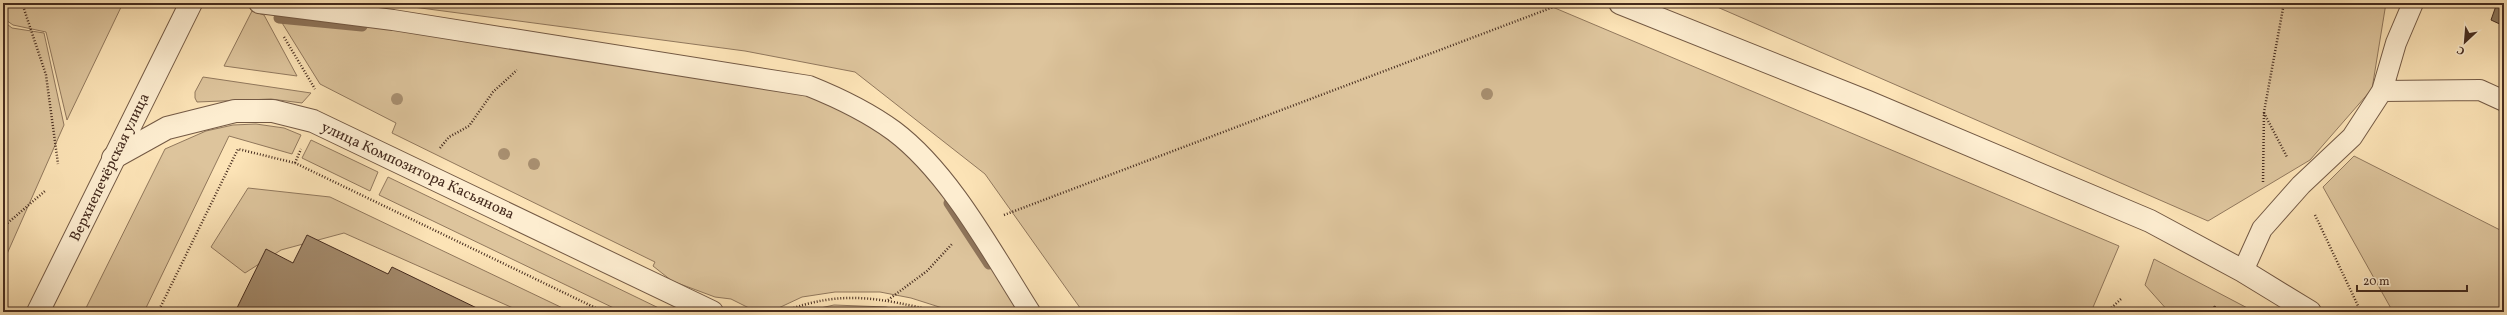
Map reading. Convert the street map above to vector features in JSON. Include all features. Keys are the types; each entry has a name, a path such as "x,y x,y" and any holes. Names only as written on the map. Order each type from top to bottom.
{"street":[{"name":"Верхнепечёрская улица","path":"38,312 191,3"},
{"path":"1620,3 1868,102 2150,221 2243,271 2310,312"},
{"name":"улица Композитора Касьянова","path":"113,158 167,128 235,112 273,111 313,121 386,154 712,312"}],"lane":[{"path":"2243,271 2262,229 2301,185 2352,137 2382,90 2396,43 2413,3"},
{"path":"262,4 393,20 809,86 848,101 895,132 936,171 972,221 1030,312"},
{"path":"2382,90 2480,90 2504,101"}],"path":[{"path":"24,3 24,9 46,75 58,164"},
{"path":"888,300 927,271 972,221 999,216 1564,3"},
{"path":"2262,229 2264,112 2284,3"},
{"path":"262,4 315,89"},
{"path":"435,154 449,137 469,126 493,92 527,62 538,44"},
{"path":"158,312 238,149 295,163 604,312"},
{"path":"3,227 45,191"},
{"path":"782,312 808,302 838,297 888,300 940,312"},
{"path":"2107,312 2122,298"}],"shaded area":[{"path":"3,3 123,3 67,120 46,32 13,25 3,18"},
{"path":"383,3 1543,3 2119,246 2091,312 1083,312 985,174 855,72 745,51"},
{"path":"1708,3 2386,3 2372,89 2310,160 2208,221"},
{"path":"252,11 264,15 297,76 224,66"},
{"path":"279,18 394,28 806,95 845,107 892,140 930,175 1021,312 955,312 911,298 880,292 835,292 802,297 770,312 757,312 731,299 715,297 672,281 653,266 655,262 392,133 396,123 320,84"},
{"path":"3,21 12,28 44,33 64,125 3,263"},
{"path":"203,77 311,93 302,103 271,99 197,102 195,92"},
{"path":"256,124 284,128 301,135 292,154 229,136 144,312 84,312 165,149 206,131 233,125"},
{"path":"311,140 378,172 370,191 302,158"},
{"path":"2354,156 2504,232 2504,312 2393,312 2323,187"},
{"path":"388,177 667,312 622,312 379,195"},
{"path":"248,188 330,197 571,312 522,312 344,233 281,250 245,273 211,247"},
{"path":"2154,259 2255,312 2169,312 2145,285"},
{"path":"834,305 886,307 908,312 802,312"}],"building":[{"path":"2497,3 2504,3 2504,7"},
{"path":"307,235 388,274 392,267 485,312 235,312 266,249 293,263"},
{"path":"2215,306 2219,312 2205,312"}],"waterway":[{"path":"279,18 362,26"},
{"path":"949,203 989,264"}]}
